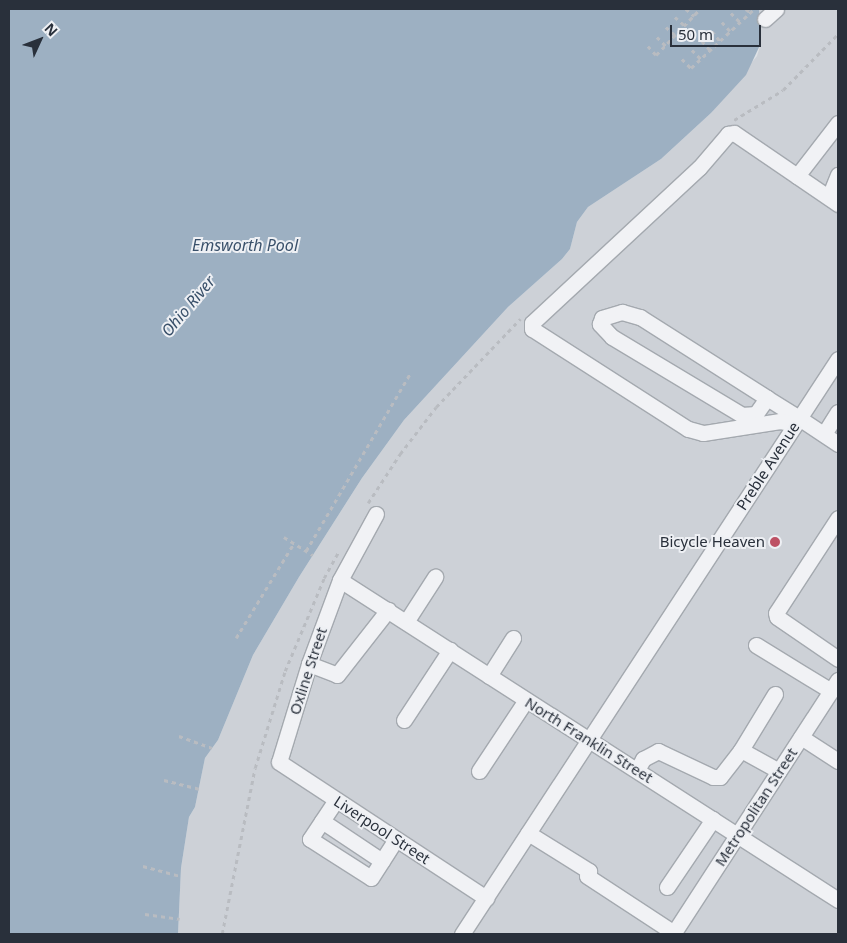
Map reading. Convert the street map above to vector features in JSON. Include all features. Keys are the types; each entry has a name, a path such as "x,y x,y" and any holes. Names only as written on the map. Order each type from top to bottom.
{"street":[{"path":"797,176 836,130"},
{"path":"797,421 780,421 703,433 688,429 532,329 532,323 700,168 728,134 734,133 834,200 838,175"},
{"path":"767,398 756,414 742,415 612,337 600,324 602,318 622,312 640,317 767,398 797,421 824,434 838,444"},
{"name":"Preble Avenue","path":"462,934 838,359"},
{"path":"824,434 838,412"},
{"name":"Oxline Street","path":"279,762 309,664 340,580 376,514"},
{"path":"838,518 776,612 776,617 838,659"},
{"path":"406,622 435,577"},
{"name":"North Franklin Street","path":"340,580 838,900"},
{"path":"309,664 337,675 388,610"},
{"path":"489,676 513,638"},
{"path":"756,645 835,686"},
{"path":"404,720 450,650"},
{"name":"Metropolitan Street","path":"673,933 835,686"},
{"path":"636,770 644,759 658,751 713,777 720,776 740,750 775,694"},
{"path":"479,771 526,700"},
{"path":"801,737 838,761"},
{"path":"740,750 779,771"},
{"name":"Liverpool Street","path":"279,762 486,898"},
{"path":"336,800 310,839 371,878 396,839"},
{"path":"667,888 713,819"},
{"path":"322,821 382,861"},
{"path":"528,834 589,871 588,876 673,933"}],"path":[{"path":"686,9 694,16"},
{"path":"648,46 656,55 700,9"},
{"path":"746,9 750,12 765,12"},
{"path":"682,59 691,68 750,12"},
{"path":"731,13 740,22"},
{"path":"675,17 684,26"},
{"path":"722,22 730,31"},
{"path":"666,27 675,35"},
{"path":"712,31 720,40"},
{"path":"657,37 666,46"},
{"path":"702,41 710,50"},
{"path":"692,50 701,59"},
{"path":"306,551 410,374"},
{"path":"284,537 313,555"},
{"path":"236,638 294,543"},
{"path":"222,934 255,768 285,671 324,578"},
{"path":"179,736 212,748"},
{"path":"164,780 198,789"},
{"path":"143,866 180,876"},
{"path":"145,914 180,919"}],"shaded area":[{"path":"759,9 838,9 838,934 178,934 181,868 189,817 195,807 205,758 218,740 253,655 299,577 362,478 404,420 508,307 562,259 570,249 577,222 588,207 661,159 711,113 757,56 761,43"}],"water":[{"name":"Emsworth Pool","path":"9,9 759,9 761,43 746,75 711,113 661,159 588,207 577,222 570,249 562,259 508,307 404,420 362,478 299,577 253,655 218,740 205,758 195,807 189,817 181,868 178,934 9,934"}],"place":[{"name":"Bicycle Heaven","path":"775,542"}],"water label":[{"name":"Ohio River","path":"188,306"}]}
